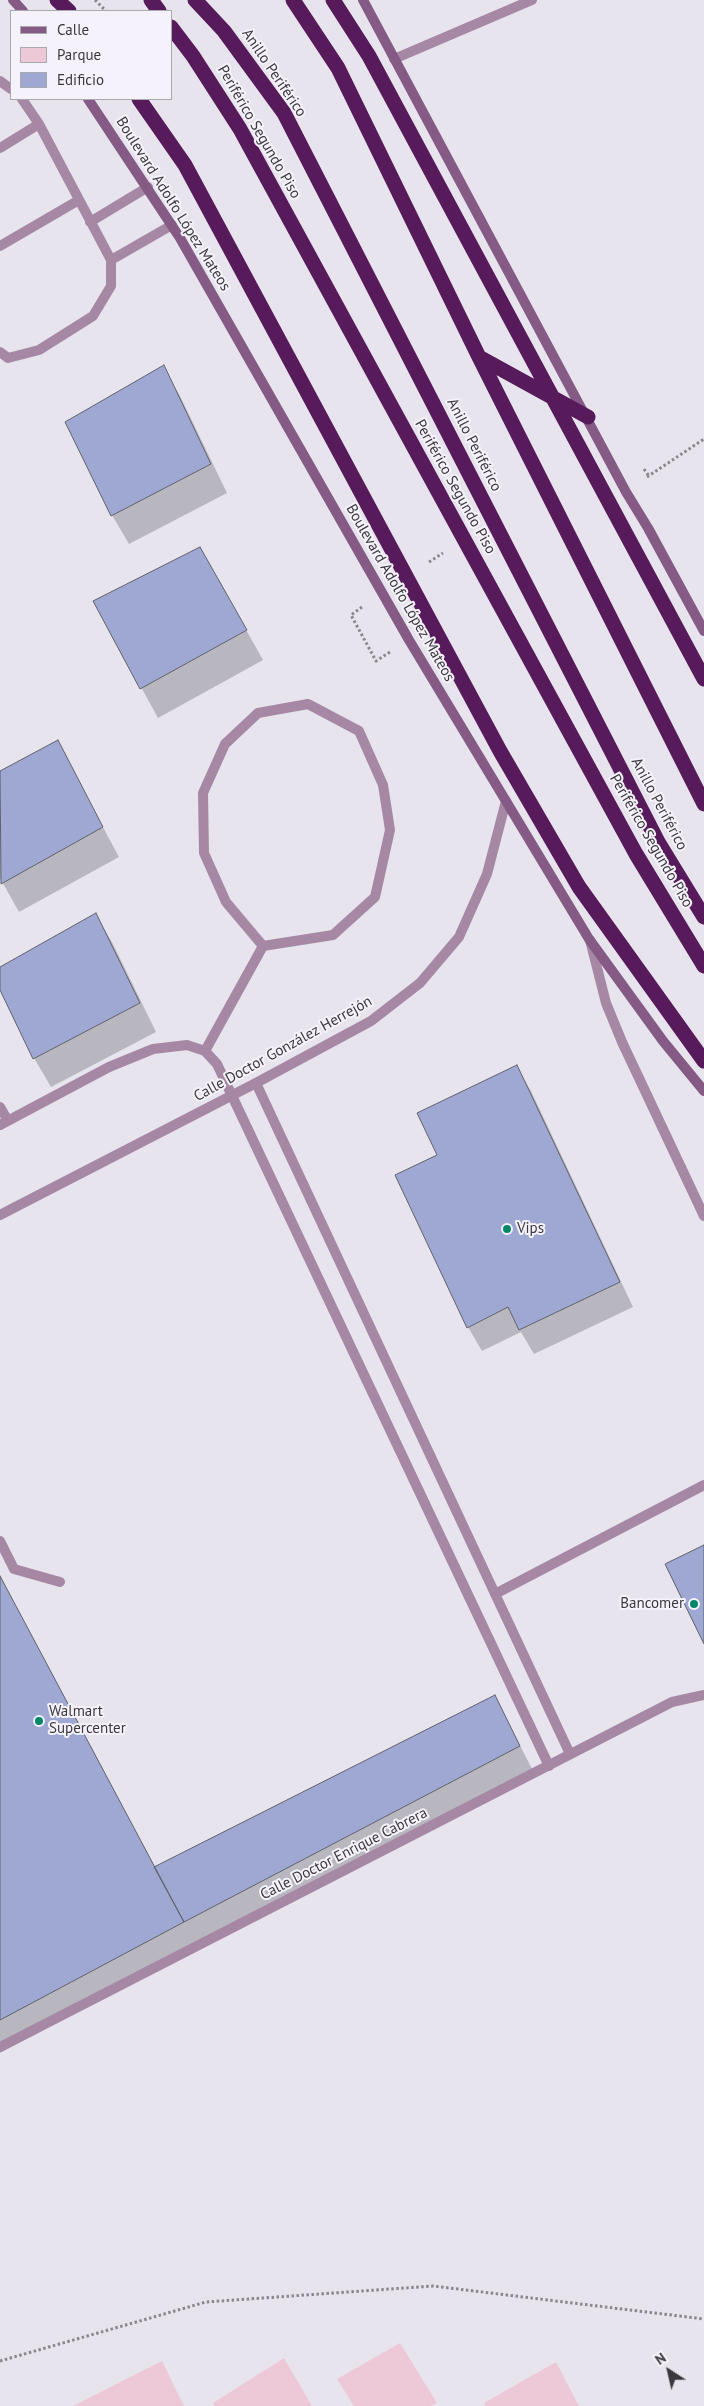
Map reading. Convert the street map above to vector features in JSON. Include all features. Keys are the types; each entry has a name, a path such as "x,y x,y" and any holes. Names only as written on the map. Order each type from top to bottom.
{"highway":[{"path":"57,0 68,10"},
{"name":"Anillo Periférico","path":"195,0 224,30 284,113 658,842 704,917"},
{"path":"293,0 338,68 479,357 704,804"},
{"path":"333,0 369,56 704,679"},
{"name":"Periférico Segundo Piso","path":"172,28 193,56 240,129 636,854 704,966"},
{"path":"140,100 185,166 500,751 579,887 704,1061"},
{"path":"479,357 588,417"}],"main road":[{"path":"13,0 22,10"},
{"path":"363,0 588,417 626,492 648,528 704,631"},
{"name":"Boulevard Adolfo López Mateos","path":"89,100 172,225 409,640 589,939 663,1041 704,1091"}],"street":[{"path":"394,59 532,0"},
{"path":"0,81 10,89"},
{"path":"0,352 8,358 39,350 93,316 111,286 111,260 39,124 23,100"},
{"path":"0,148 39,124"},
{"path":"90,222 148,187"},
{"path":"0,246 79,200"},
{"path":"111,260 172,225"},
{"path":"308,704 359,731 383,785 390,830 375,897 333,935 263,946 226,902 204,853 204,793 224,744 258,713 308,704"},
{"name":"Calle Doctor González Herrejón","path":"0,1215 256,1083 371,1021 420,983 459,937 488,874 506,801"},
{"path":"589,939 606,1003 622,1042 704,1216"},
{"path":"205,1051 263,946"},
{"path":"0,1107 4,1123 109,1067 153,1049 187,1045 205,1051 217,1064 549,1766"},
{"path":"256,1083 570,1754"},
{"path":"495,1594 704,1485"},
{"path":"0,1541 14,1569 60,1582"},
{"name":"Calle Doctor Enrique Cabrera","path":"0,2047 672,1702 704,1695"}],"path":[{"path":"95,0 105,10"},
{"path":"626,492 704,439"},
{"path":"351,614 376,661"},
{"path":"0,2361 206,2302 434,2286 704,2319"}],"green space":[{"path":"400,2343 437,2403 431,2406 354,2406 337,2379"},
{"path":"284,2358 312,2406 214,2406 213,2403"},
{"path":"162,2361 184,2406 73,2406"},
{"path":"556,2362 579,2406 485,2406 484,2403"}],"building":[{"path":"164,365 211,464 111,516 65,422"},
{"path":"200,547 247,630 140,689 93,601"},
{"path":"58,740 103,827 1,884 0,771"},
{"path":"96,913 140,1003 33,1059 0,990 0,967"},
{"name":"Vips","path":"517,1065 620,1282 519,1330 508,1307 467,1328 395,1175 437,1155 417,1113"},
{"name":"Bancomer","path":"704,1545 704,1644 665,1564"},
{"name":"Walmart Supercenter","path":"0,1576 184,1922 0,2020"},
{"path":"495,1695 520,1746 184,1922 154,1867"}],"place":[{"name":"Vips","path":"507,1229"},
{"name":"Bancomer","path":"694,1604"},
{"name":"Walmart Supercenter","path":"39,1721"}]}
